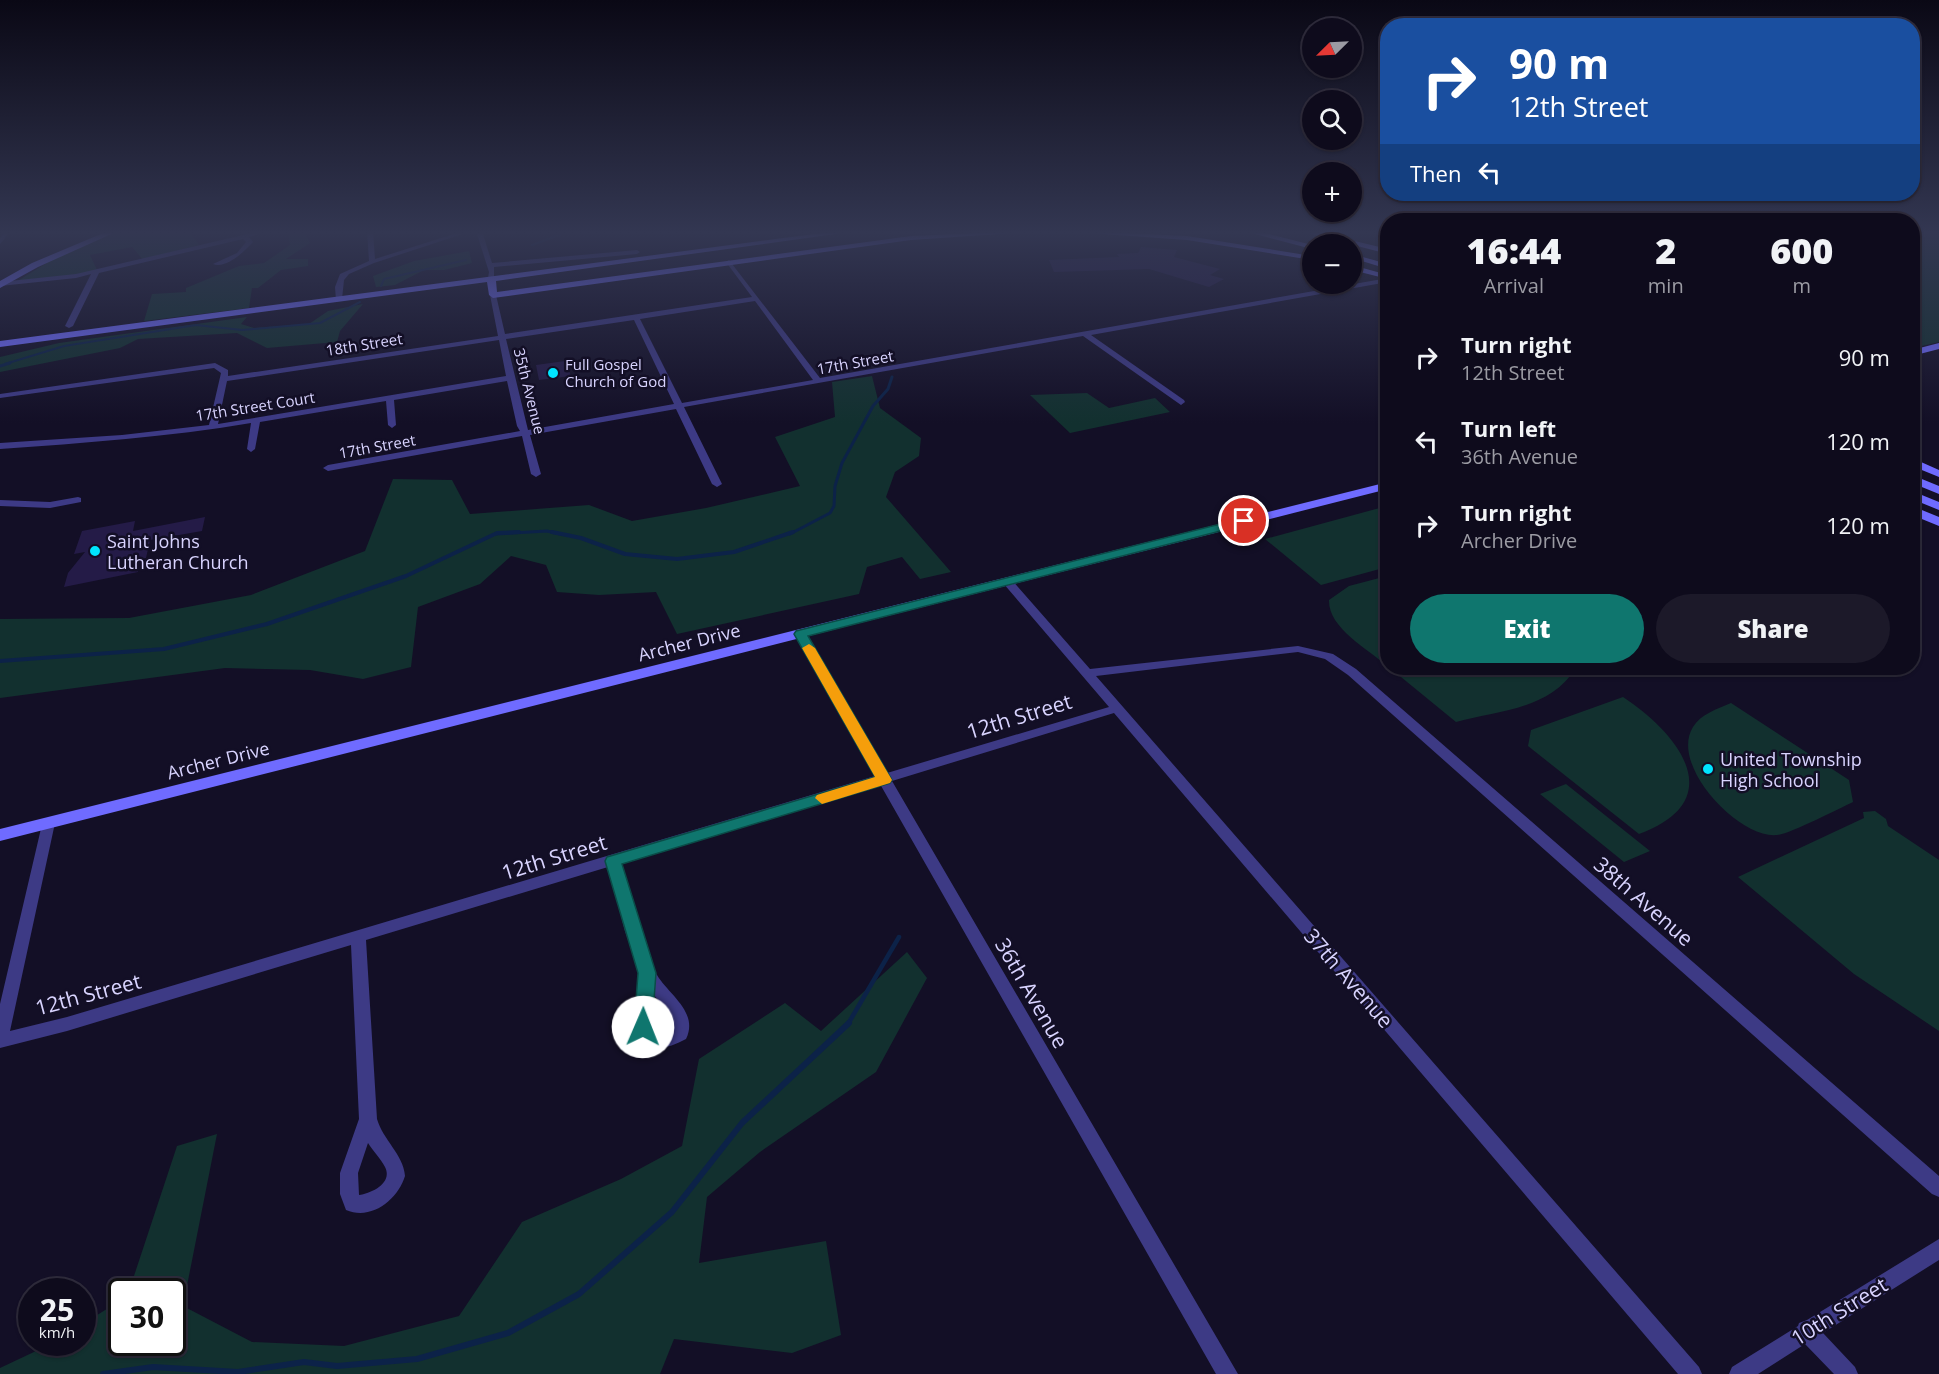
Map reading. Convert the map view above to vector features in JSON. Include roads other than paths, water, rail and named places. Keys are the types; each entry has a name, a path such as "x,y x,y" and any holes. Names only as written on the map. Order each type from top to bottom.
{"street":[{"path":"69,326 84,295"},
{"path":"0,344 366,295"},
{"name":"35th Avenue","path":"493,295 536,474"},
{"path":"754,295 819,382"},
{"name":"17th Street","path":"328,468 1299,295"},
{"name":"18th Street","path":"224,380 756,298"},
{"path":"636,317 717,484"},
{"path":"1085,334 1181,402"},
{"path":"1920,351 1939,346"},
{"path":"0,396 215,365 223,369 224,380 213,427"},
{"name":"17th Street Court","path":"0,446 132,437 213,427 512,378"},
{"path":"390,398 392,425"},
{"path":"251,449 256,420"},
{"path":"1920,465 1939,474"},
{"path":"1920,481 1936,488"},
{"name":"Archer Drive","path":"0,835 1380,487"},
{"path":"1920,499 1939,507"},
{"path":"0,503 50,505 78,500"},
{"path":"1920,514 1939,522"},
{"name":"37th Avenue","path":"1007,581 1089,673 1692,1374"},
{"name":"36th Avenue","path":"800,634 1228,1374"},
{"name":"12th Street","path":"1089,673 1283,650 1318,652"},
{"name":"38th Avenue","path":"1318,652 1329,656 1352,672 1939,1188"},
{"name":"12th Street","path":"0,1041 67,1024 1118,708"},
{"path":"0,1041 48,823"},
{"path":"613,861 647,973"},
{"path":"358,937 368,1119"},
{"name":"10th Street","path":"1739,1374 1806,1330 1939,1249"},
{"path":"1806,1330 1848,1374"}],"waterway":[{"path":"5,364 64,346 196,325 242,330 320,323 360,302"},
{"path":"0,366 10,363"},
{"path":"790,534 830,513 834,506 835,486 842,463 873,406 888,389 892,377"},
{"path":"496,534 547,531 560,534"},
{"path":"0,661 164,649 267,624 406,576 497,533 519,532"},
{"path":"552,532 581,538 625,554 677,559 734,552 793,532"},
{"path":"848,1024 899,937"},
{"path":"103,1374 153,1367 238,1372 304,1362 337,1366 417,1359 508,1333 579,1294 672,1212 742,1123 848,1024"}],"place":[{"name":"Full Gospel Church of God","path":"553,373"},
{"name":"Saint Johns Lutheran Church","path":"95,551"},
{"name":"United Township High School","path":"1708,769"}]}
